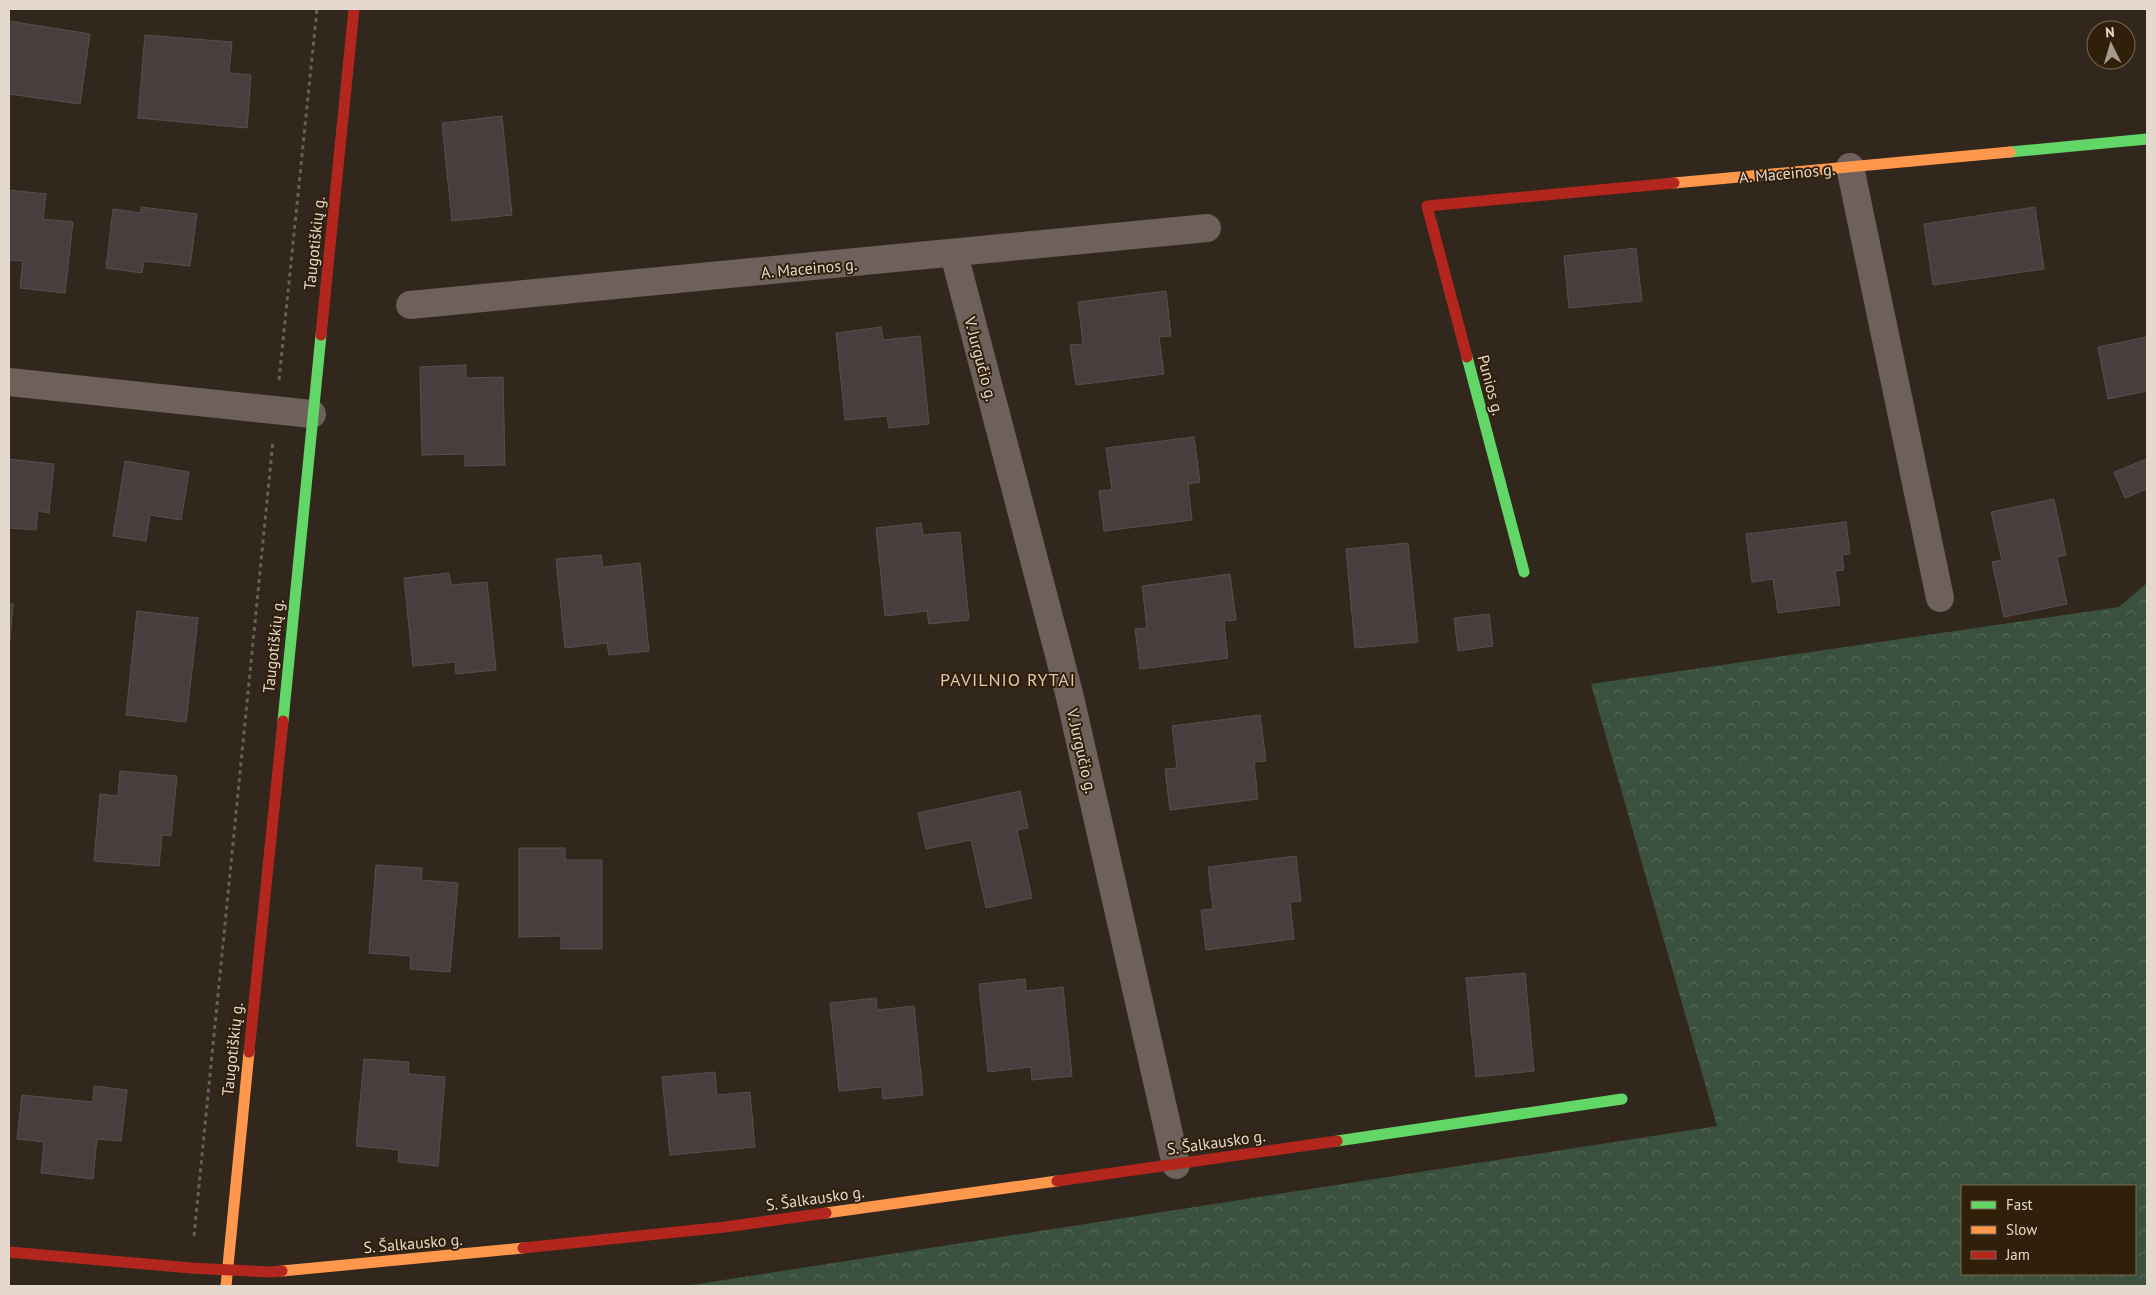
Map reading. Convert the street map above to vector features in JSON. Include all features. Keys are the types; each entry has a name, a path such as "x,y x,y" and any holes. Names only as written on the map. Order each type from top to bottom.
{"street":[{"name":"Taugotiškių g.","path":"226,1286 354,9"},
{"name":"A. Maceinos g.","path":"1427,206 2147,139"},
{"path":"1850,167 1940,598"},
{"name":"Punios g.","path":"1427,206 1524,572"},
{"name":"A. Maceinos g.","path":"410,305 954,254 1207,228"},
{"name":"V. Jurgučio g.","path":"954,254 1070,697 1176,1165"},
{"path":"9,382 312,414"},
{"name":"S. Šalkausko g.","path":"9,1252 226,1271 270,1272 475,1253 725,1227 1176,1165 1622,1099"}],"path":[{"path":"191,1268 275,411 317,9"}],"green space":[{"path":"2147,583 2147,1286 685,1286 1717,1126 1591,684 2119,607"}],"building":[{"path":"9,21 90,34 80,104 9,94"},
{"path":"145,35 232,42 229,73 251,75 247,128 138,118"},
{"path":"502,116 512,215 452,221 442,123"},
{"path":"9,190 46,194 43,219 73,222 65,293 20,288 23,261 9,260"},
{"path":"141,207 197,214 190,266 144,261 142,273 106,268 113,209 141,213"},
{"path":"2035,207 2044,269 1933,285 1924,224"},
{"path":"1636,248 1642,301 1569,308 1564,256"},
{"path":"1166,291 1171,336 1159,337 1164,374 1076,385 1070,345 1083,344 1078,302"},
{"path":"881,327 883,340 920,336 929,424 889,428 887,416 845,420 836,333"},
{"path":"2147,337 2147,391 2108,399 2098,347"},
{"path":"466,365 466,378 503,377 505,465 465,466 465,454 422,455 420,367"},
{"path":"1194,437 1200,482 1188,484 1192,520 1104,531 1099,491 1112,490 1106,448"},
{"path":"9,459 54,464 49,513 38,511 36,530 9,528"},
{"path":"2147,459 2147,489 2125,498 2114,472"},
{"path":"125,461 189,472 181,520 150,515 146,541 113,536"},
{"path":"2054,499 2066,555 2057,557 2067,604 2004,617 1992,562 2002,560 1991,512"},
{"path":"1846,522 1850,554 1842,555 1844,570 1835,571 1840,605 1778,613 1773,579 1752,582 1746,534"},
{"path":"921,523 923,535 960,532 969,620 929,624 927,611 885,616 876,528"},
{"path":"1408,543 1418,642 1355,648 1346,549"},
{"path":"601,555 603,567 640,563 649,651 609,655 607,643 565,648 556,559"},
{"path":"449,573 451,585 487,582 496,670 456,674 455,662 413,666 404,578"},
{"path":"1230,574 1236,620 1224,621 1228,658 1140,669 1135,629 1147,628 1142,586"},
{"path":"9,604 13,604 9,651"},
{"path":"137,611 198,618 186,722 126,715"},
{"path":"1489,614 1493,646 1458,651 1454,618"},
{"path":"1260,715 1266,761 1254,762 1258,799 1170,810 1165,769 1177,768 1172,726"},
{"path":"120,771 177,776 171,836 162,835 159,866 94,861 100,794 118,796"},
{"path":"1020,791 1028,828 1017,830 1032,898 986,908 971,840 926,849 918,813"},
{"path":"519,848 565,848 565,860 602,860 602,949 561,949 561,936 519,937"},
{"path":"1296,856 1301,901 1290,902 1294,939 1206,950 1201,910 1213,909 1208,867"},
{"path":"376,865 422,868 421,880 458,883 450,972 410,969 411,956 369,953"},
{"path":"1525,973 1534,1071 1476,1077 1466,978"},
{"path":"1025,979 1026,991 1063,987 1072,1076 1032,1080 1031,1067 988,1072 979,984"},
{"path":"876,998 877,1010 914,1006 923,1095 883,1099 882,1087 839,1091 830,1003"},
{"path":"364,1059 409,1062 408,1074 445,1077 438,1166 398,1162 399,1150 356,1146"},
{"path":"715,1072 717,1095 750,1092 755,1147 670,1155 662,1077"},
{"path":"94,1086 127,1090 121,1141 97,1139 93,1179 41,1173 44,1142 17,1139 22,1095 93,1102"}],"traffic: fast":[{"path":"2010,152 2147,139"},
{"path":"283,721 321,335"},
{"path":"1467,357 1524,572"},
{"path":"1337,1141 1622,1099"}],"traffic: slow":[{"path":"1674,183 2010,152"},
{"path":"226,1286 249,1052"},
{"path":"826,1213 1057,1181"},
{"path":"282,1271 523,1248"}],"traffic: jam":[{"path":"321,335 354,9"},
{"path":"1467,357 1427,206 1674,183"},
{"path":"249,1052 283,721"},
{"path":"1057,1181 1337,1141"},
{"path":"523,1248 725,1227 826,1213"},
{"path":"9,1252 191,1268 282,1271"}],"district":[{"name":"PAVILNIO RYTAI","path":"1008,680"}]}
